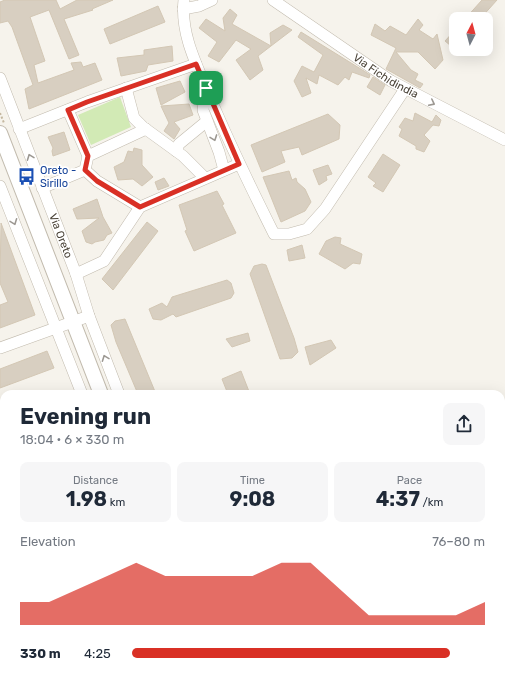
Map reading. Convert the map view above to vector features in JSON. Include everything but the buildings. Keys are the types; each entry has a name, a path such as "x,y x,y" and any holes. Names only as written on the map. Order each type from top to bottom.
{"street":[{"path":"212,0 199,6 184,5 185,33 196,64 239,164 274,234 289,234 307,229 325,209 405,89"},
{"name":"Via Fichidindia","path":"273,0 405,89 505,140"},
{"path":"19,129 126,88 196,64"},
{"name":"Via Oreto","path":"0,78 76,274 89,316 117,390"},
{"path":"126,88 134,118 146,129 183,156 205,178"},
{"path":"206,88 203,110 220,152 224,170"},
{"path":"68,110 88,156 85,170"},
{"path":"176,151 179,144 207,121"},
{"path":"88,156 146,129"},
{"name":"Via Oreto","path":"0,133 99,390"},
{"path":"76,274 104,262 140,207 239,164"},
{"path":"42,188 85,170"},
{"path":"85,170 97,181 140,207"},
{"path":"0,186 80,390"},
{"path":"0,348 89,316"}],"green space":[{"path":"120,97 131,127 91,145 78,115"}],"place":[{"name":"Oreto - Sirillo","path":"27,176"}],"route":[{"path":"196,64 206,88 239,164 140,207 97,181 85,170 88,156 68,110 196,64"}]}
